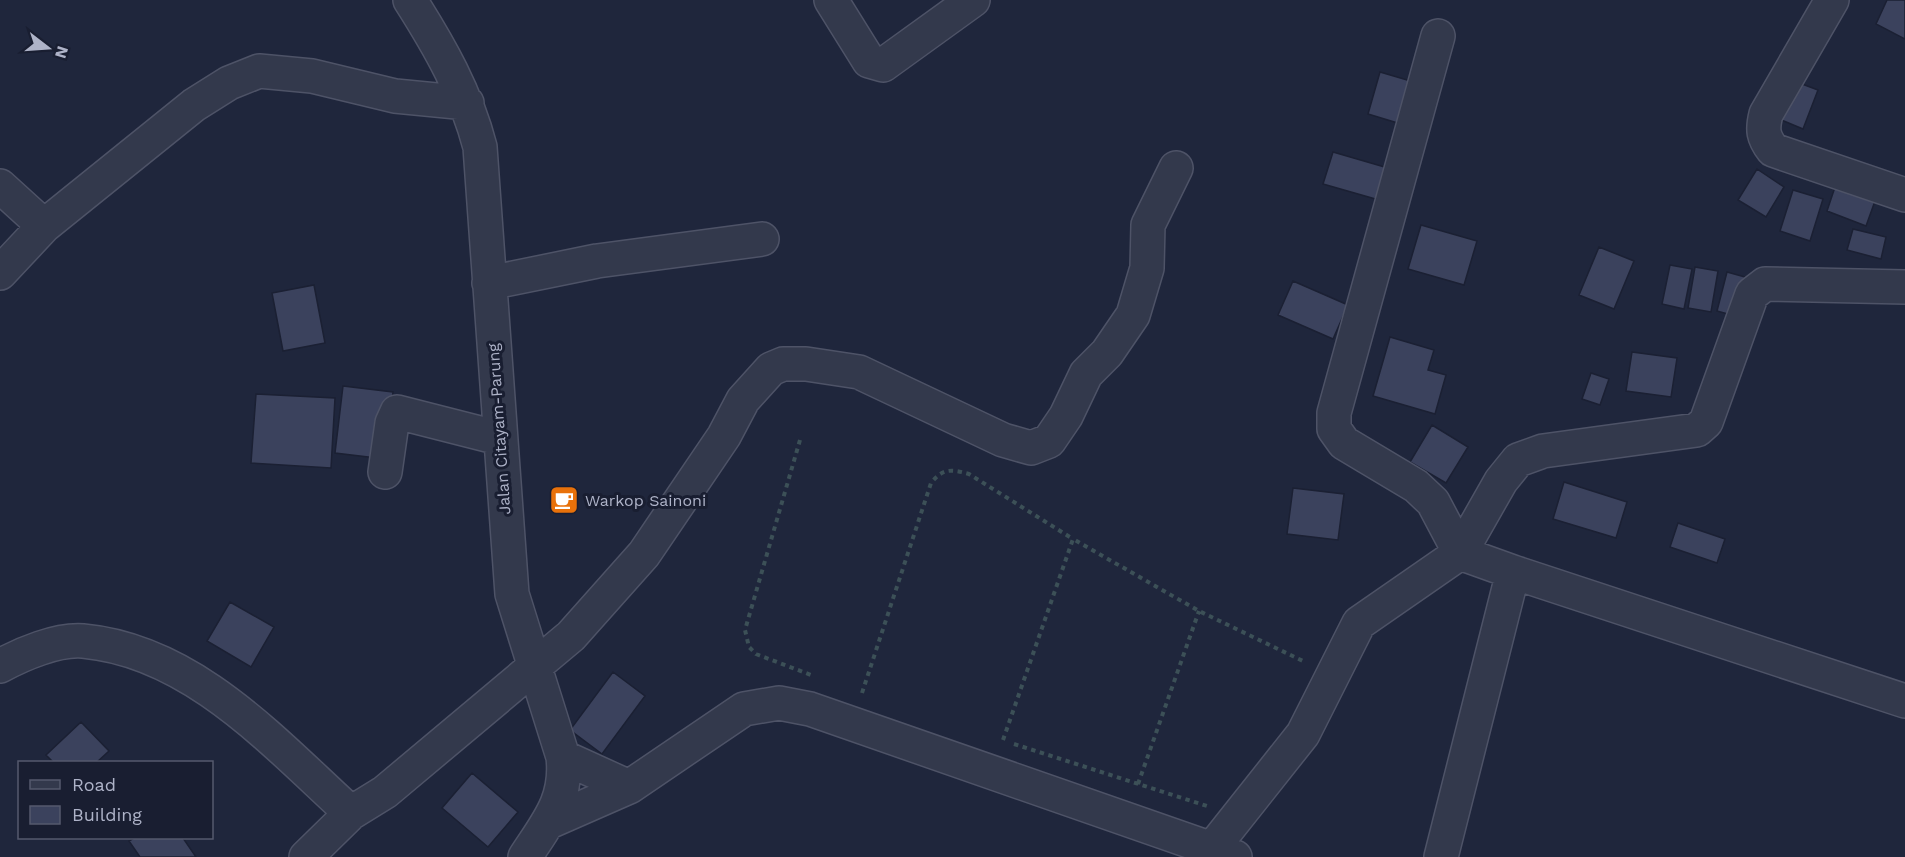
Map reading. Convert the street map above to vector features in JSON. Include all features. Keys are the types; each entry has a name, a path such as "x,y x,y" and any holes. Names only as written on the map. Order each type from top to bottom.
{"street":[{"name":"Jalan Citayam-Parung","path":"410,0 447,59 467,103 480,147 499,438 512,594 556,732 564,787 560,802 525,857"},
{"path":"831,0 869,61 876,65 883,64 973,0"},
{"path":"1832,0 1766,114 1762,128 1765,140 1773,150 1905,195"},
{"path":"1438,36 1334,413 1334,429 1344,443 1416,486 1434,502 1451,535 1513,572 1905,701"},
{"path":"0,273 44,226 194,105 230,82 259,71 284,71 312,76 395,96 467,103"},
{"path":"306,857 351,813 385,792 534,665 572,636 644,554 718,446 743,400 771,369 783,364 806,364 859,372 1003,440 1031,448 1049,441 1062,424 1086,374 1113,345 1132,315 1147,268 1148,225 1176,168"},
{"path":"0,186 44,226"},
{"path":"489,283 597,261 762,239"},
{"path":"548,823 629,788 744,709 779,703 810,709 1223,854 1236,816 1304,734 1359,623 1451,535 1518,460 1543,451 1697,430 1706,423 1752,294 1758,287 1765,284 1905,287"},
{"path":"385,472 392,423 397,412 499,438"},
{"path":"1441,857 1513,572"},
{"path":"0,666 27,652 80,641 136,652 188,675 251,722 351,813"},
{"path":"556,732 629,788"}],"path":[{"path":"800,440 745,630 749,647 756,654 820,678"},
{"path":"862,694 931,483 940,472 953,469 969,474 1073,539 1199,611 1333,675"},
{"path":"1003,740 1073,539"},
{"path":"1138,784 1199,611"},
{"path":"852,690 873,698"},
{"path":"992,736 1236,816"}],"building":[{"path":"1887,0 1905,0 1905,39 1876,24"},
{"path":"1380,72 1414,82 1401,124 1368,114"},
{"path":"1794,81 1818,90 1803,129 1779,119"},
{"path":"1333,152 1388,168 1379,200 1323,184"},
{"path":"1757,169 1784,187 1766,217 1738,200"},
{"path":"1835,187 1875,201 1866,226 1827,211"},
{"path":"1793,190 1823,199 1810,241 1780,231"},
{"path":"1421,225 1477,241 1464,285 1408,269"},
{"path":"1853,229 1886,237 1881,259 1847,250"},
{"path":"1599,247 1634,261 1614,309 1579,295"},
{"path":"1670,265 1692,269 1684,309 1662,304"},
{"path":"1695,267 1718,271 1711,312 1688,308"},
{"path":"1727,272 1745,277 1735,316 1717,311"},
{"path":"1293,281 1348,305 1333,339 1278,315"},
{"path":"314,285 325,343 283,351 272,293"},
{"path":"1390,337 1434,350 1428,370 1446,375 1435,414 1373,396"},
{"path":"1632,352 1677,358 1671,397 1626,391"},
{"path":"1591,373 1609,379 1600,405 1582,399"},
{"path":"343,386 393,392 385,459 335,453"},
{"path":"256,394 335,398 331,468 251,463"},
{"path":"1432,425 1468,447 1446,483 1410,462"},
{"path":"1564,482 1627,502 1616,538 1553,519"},
{"path":"1293,488 1344,494 1338,540 1287,534"},
{"path":"1678,523 1725,539 1717,563 1670,547"},
{"path":"230,602 274,627 251,667 207,641"},
{"path":"613,672 645,696 602,754 570,730"},
{"path":"81,722 109,751 98,761 52,761 46,755"},
{"path":"472,773 518,812 488,847 442,808"},
{"path":"132,839 184,839 196,857 140,857 129,841"}],"place":[{"name":"Warkop Sainoni","path":"564,500"}]}
